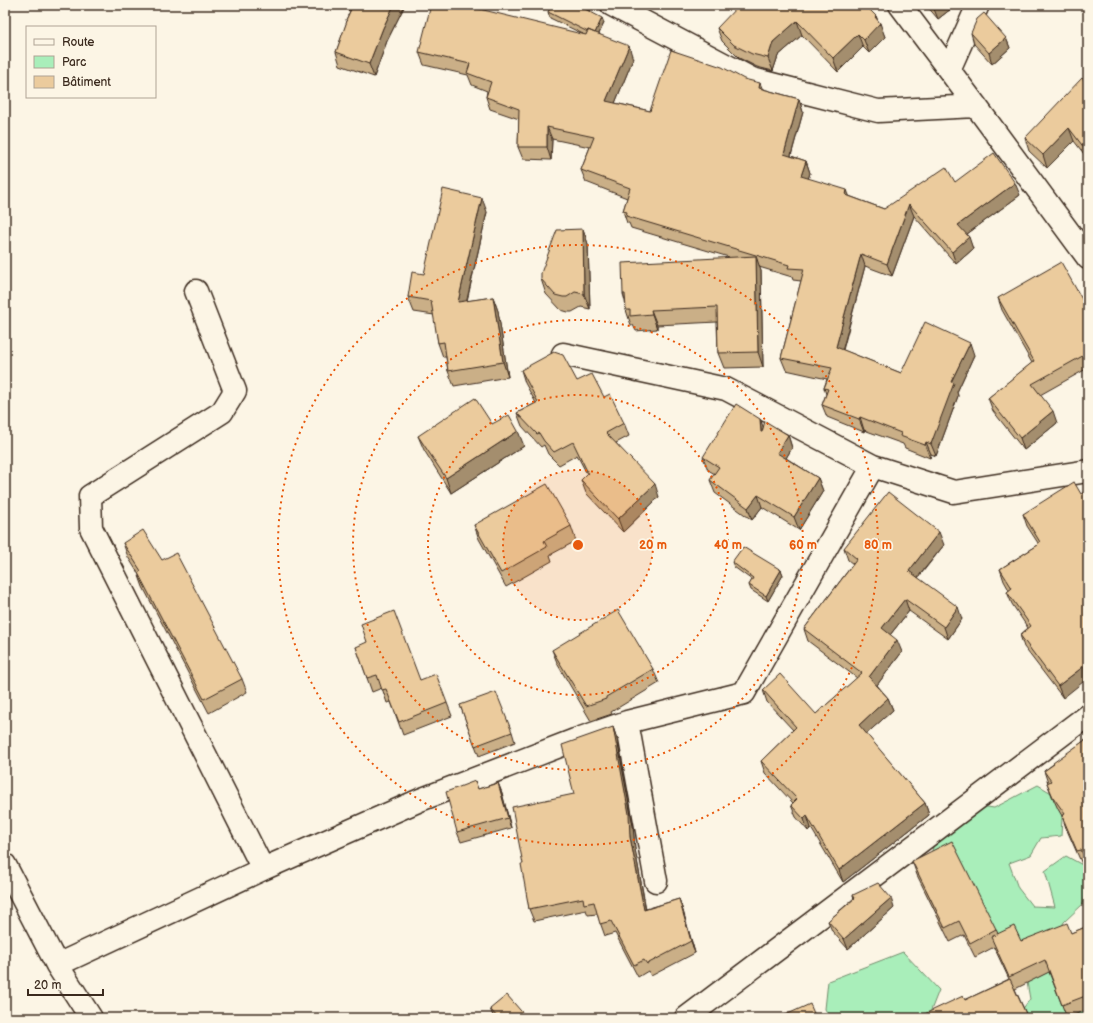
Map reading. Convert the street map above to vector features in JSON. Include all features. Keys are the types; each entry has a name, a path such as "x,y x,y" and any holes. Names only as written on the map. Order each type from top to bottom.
{"street":[{"path":"612,5 752,79 878,111 976,106"},
{"path":"900,5 950,70 1088,258"},
{"path":"950,70 978,5"},
{"path":"196,291 235,391 222,412 90,496 91,528 263,869"},
{"path":"564,354 726,389 873,466 954,492 1088,470"},
{"path":"58,965 263,869 420,800 574,740 627,722 744,693 873,466"},
{"path":"686,1018 1088,715"},
{"path":"627,722 656,881"},
{"path":"5,865 58,965 91,1018"}],"green space":[{"path":"1038,785 1063,800 1061,836 1041,838 1031,855 1009,863 1018,888 1032,906 1055,907 1045,871 1066,856 1088,868 1088,888 1083,904 1064,922 1043,964 1088,1002 1088,1018 1016,1018 1030,999 1025,971 987,943 931,854 942,817 961,803 994,808"},
{"path":"903,952 939,990 928,1018 830,1018 825,1009 828,981"}],"building":[{"path":"353,5 394,5 369,64 336,52 347,21 346,20"},
{"path":"431,5 463,5 586,35 588,30 629,46 606,101 650,111 671,50 722,67 744,79 760,83 759,88 799,99 784,154 806,161 801,176 847,190 846,195 884,209 946,167 955,182 994,153 1015,183 958,225 969,237 952,252 909,204 887,264 861,254 836,347 901,373 925,322 970,343 951,382 954,383 931,444 926,442 925,445 900,436 901,433 860,417 859,419 822,405 828,389 824,388 832,368 781,358 804,269 788,268 789,265 626,216 627,212 623,211 630,188 581,170 594,137 547,127 547,147 518,147 519,109 486,97 491,82 467,73 470,64 419,52"},
{"path":"552,5 587,5 585,9 602,18 595,33 588,30 588,32 548,12"},
{"path":"739,5 865,5 876,16 875,17 880,23 864,40 858,34 833,58 797,21 773,42 768,58 752,54 734,45 717,28"},
{"path":"931,5 939,5 934,9"},
{"path":"984,13 1006,38 989,53 971,33 977,19"},
{"path":"1082,78 1088,84 1088,153 1069,128 1043,155 1025,138"},
{"path":"443,189 482,198 458,302 493,297 503,362 448,371 444,342 438,343 431,301 408,297 412,272 424,274"},
{"path":"583,229 584,294 575,292 567,297 555,295 541,279 541,273 557,230"},
{"path":"756,256 758,352 718,353 717,307 651,310 652,314 630,316 630,310 626,310 625,294 623,294 622,263"},
{"path":"1061,262 1088,310 1088,353 1032,384 1053,411 1020,438 988,398 1034,361 998,298"},
{"path":"554,352 563,355 577,381 592,374 604,397 610,394 624,423 606,433 655,484 618,519 581,480 588,473 573,442 554,452 539,433 537,434 517,413 538,402 521,370"},
{"path":"475,398 492,424 509,415 518,431 446,478 418,436"},
{"path":"736,404 760,419 761,432 765,421 788,435 777,453 818,478 794,517 758,495 748,508 710,480 719,467 703,457"},
{"path":"1074,482 1081,494 1084,492 1088,498 1088,663 1058,686 1020,635 1031,626 1007,592 1012,588 1000,569 1038,545 1037,544 1040,542 1023,514"},
{"path":"547,484 571,526 544,541 547,547 501,573 474,525"},
{"path":"888,492 939,532 909,571 958,607 944,627 905,599 882,628 897,640 869,677 888,698 859,725 925,803 839,870 807,816 804,819 791,805 797,799 761,761 796,727 763,690 780,674 816,714 862,673 804,629 857,559 844,548"},
{"path":"143,530 162,560 176,553 242,679 204,699 138,573 141,571 123,543"},
{"path":"743,547 781,570 766,596 749,585 753,578 732,562"},
{"path":"618,610 653,669 606,697 606,699 586,706 552,650"},
{"path":"394,611 420,680 436,674 447,703 399,722 386,689 382,690 377,675 367,678 356,647 367,642 361,624"},
{"path":"496,692 512,732 475,746 460,705"},
{"path":"613,727 629,814 630,837 644,910 679,899 691,941 647,964 644,960 634,965 611,921 600,924 594,902 584,904 583,898 529,909 521,864 523,864 512,807 574,794 562,745"},
{"path":"1088,738 1088,863 1081,850 1077,851 1062,816 1065,814 1053,797 1047,783 1051,781 1044,771"},
{"path":"475,781 478,789 498,783 508,818 457,832 446,792"},
{"path":"952,841 996,929 970,943 959,921 945,928 912,861"},
{"path":"878,883 891,898 844,939 828,921 855,898 853,895"},
{"path":"1067,923 1071,933 1088,926 1088,995 1062,1005 1045,960 1009,977 991,937 1014,926 1021,941"},
{"path":"1010,979 1026,1014 1017,1018 916,1018 963,996 965,1000"},
{"path":"507,995 527,1018 498,1018 490,1009"},
{"path":"810,1004 816,1018 779,1018"}]}
